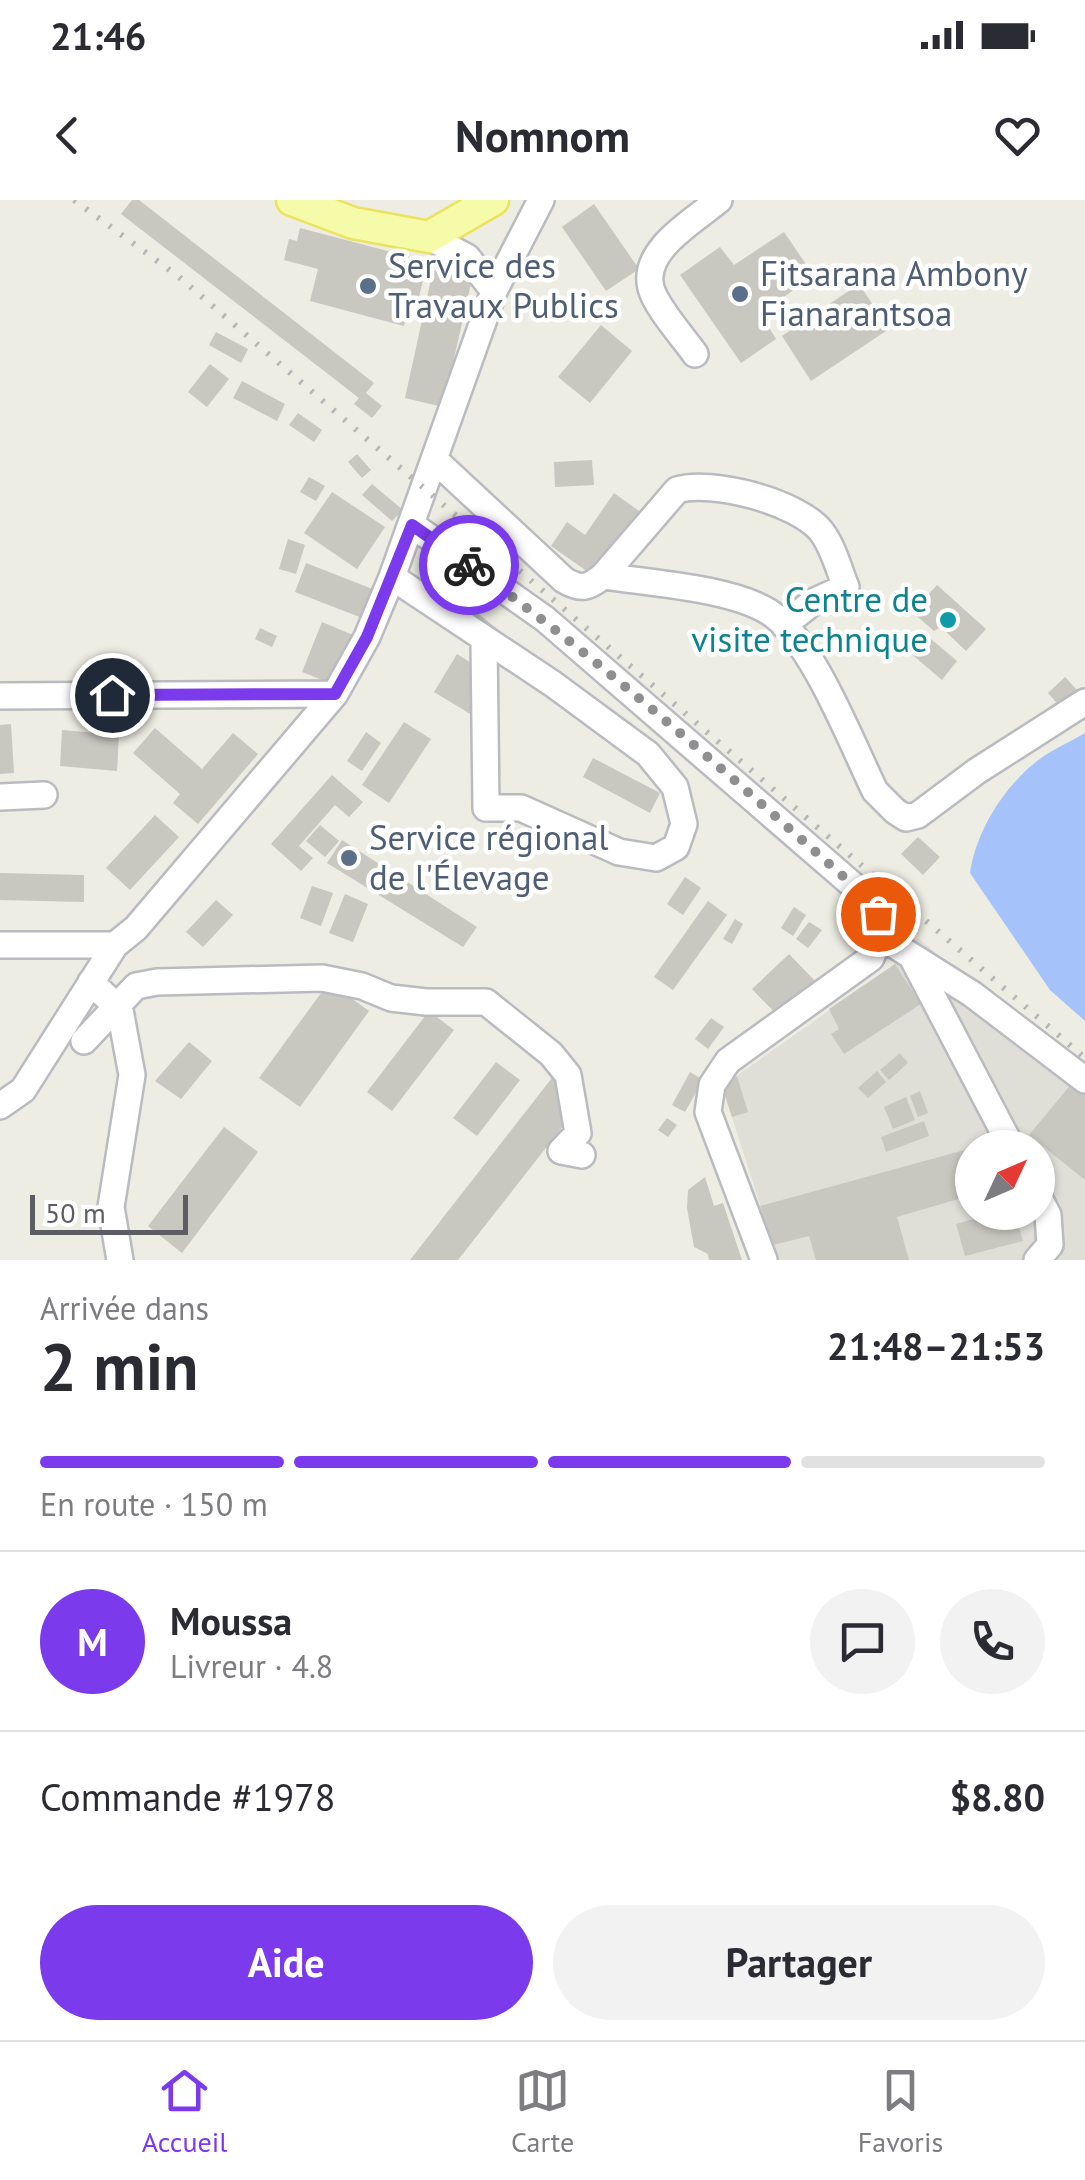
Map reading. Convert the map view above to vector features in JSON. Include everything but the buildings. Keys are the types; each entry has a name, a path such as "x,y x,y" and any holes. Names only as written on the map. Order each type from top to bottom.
{"main road":[{"path":"292,200 353,223 429,237 494,200"}],"street":[{"path":"0,1106 23,1090 115,945 136,928 335,694 367,637 392,576 494,291 541,200"},
{"path":"694,354 652,292 650,271 657,254 719,200"},
{"path":"429,237 466,257 494,291"},
{"path":"435,460 564,580 578,588 590,586 604,576 677,490 715,487 790,508 812,521 824,534 846,588 813,602 784,624"},
{"path":"412,525 545,619 862,893 878,914 880,936 871,958 728,1061 712,1085 708,1112 764,1260"},
{"path":"392,576 553,684 648,754 674,787 684,824 676,847 656,858 619,852 521,808 486,808 484,640"},
{"path":"604,576 733,596 769,612 784,624 794,634 822,685 875,790 906,818 918,815 977,771 1085,702"},
{"path":"0,696 335,694"},
{"path":"0,796 44,794"},
{"path":"880,936 972,994 1085,1080"},
{"path":"0,945 115,945"},
{"path":"910,954 1003,1130"},
{"path":"84,1041 136,986 157,982 302,978 362,986 391,998 486,1002 551,1054 568,1074 578,1133 561,1151 582,1155"},
{"path":"91,982 120,1010 132,1074 111,1207 120,1260"},
{"path":"1037,1260 1050,1245 1049,1230"}],"shaded area":[{"path":"918,938 1085,1080 1085,1260 778,1260 722,1086 895,964"}],"water":[{"path":"1085,733 1085,1021 1050,990 970,873 985,826 1013,784 1042,757"}],"railway":[{"path":"74,200 179,277 1085,1058"}],"way so far":[{"path":"469,565 545,619 652,709 862,893 878,914"}],"place":[{"name":"Service des Travaux Publics","path":"368,286"},
{"name":"Fitsarana Ambony Fianarantsoa","path":"740,294"},
{"name":"Centre de visite technique","path":"948,620"},
{"name":"Service régional de l'Élevage","path":"349,858"}],"route":[{"path":"112,695 335,694 367,637 412,525 469,565"}]}
